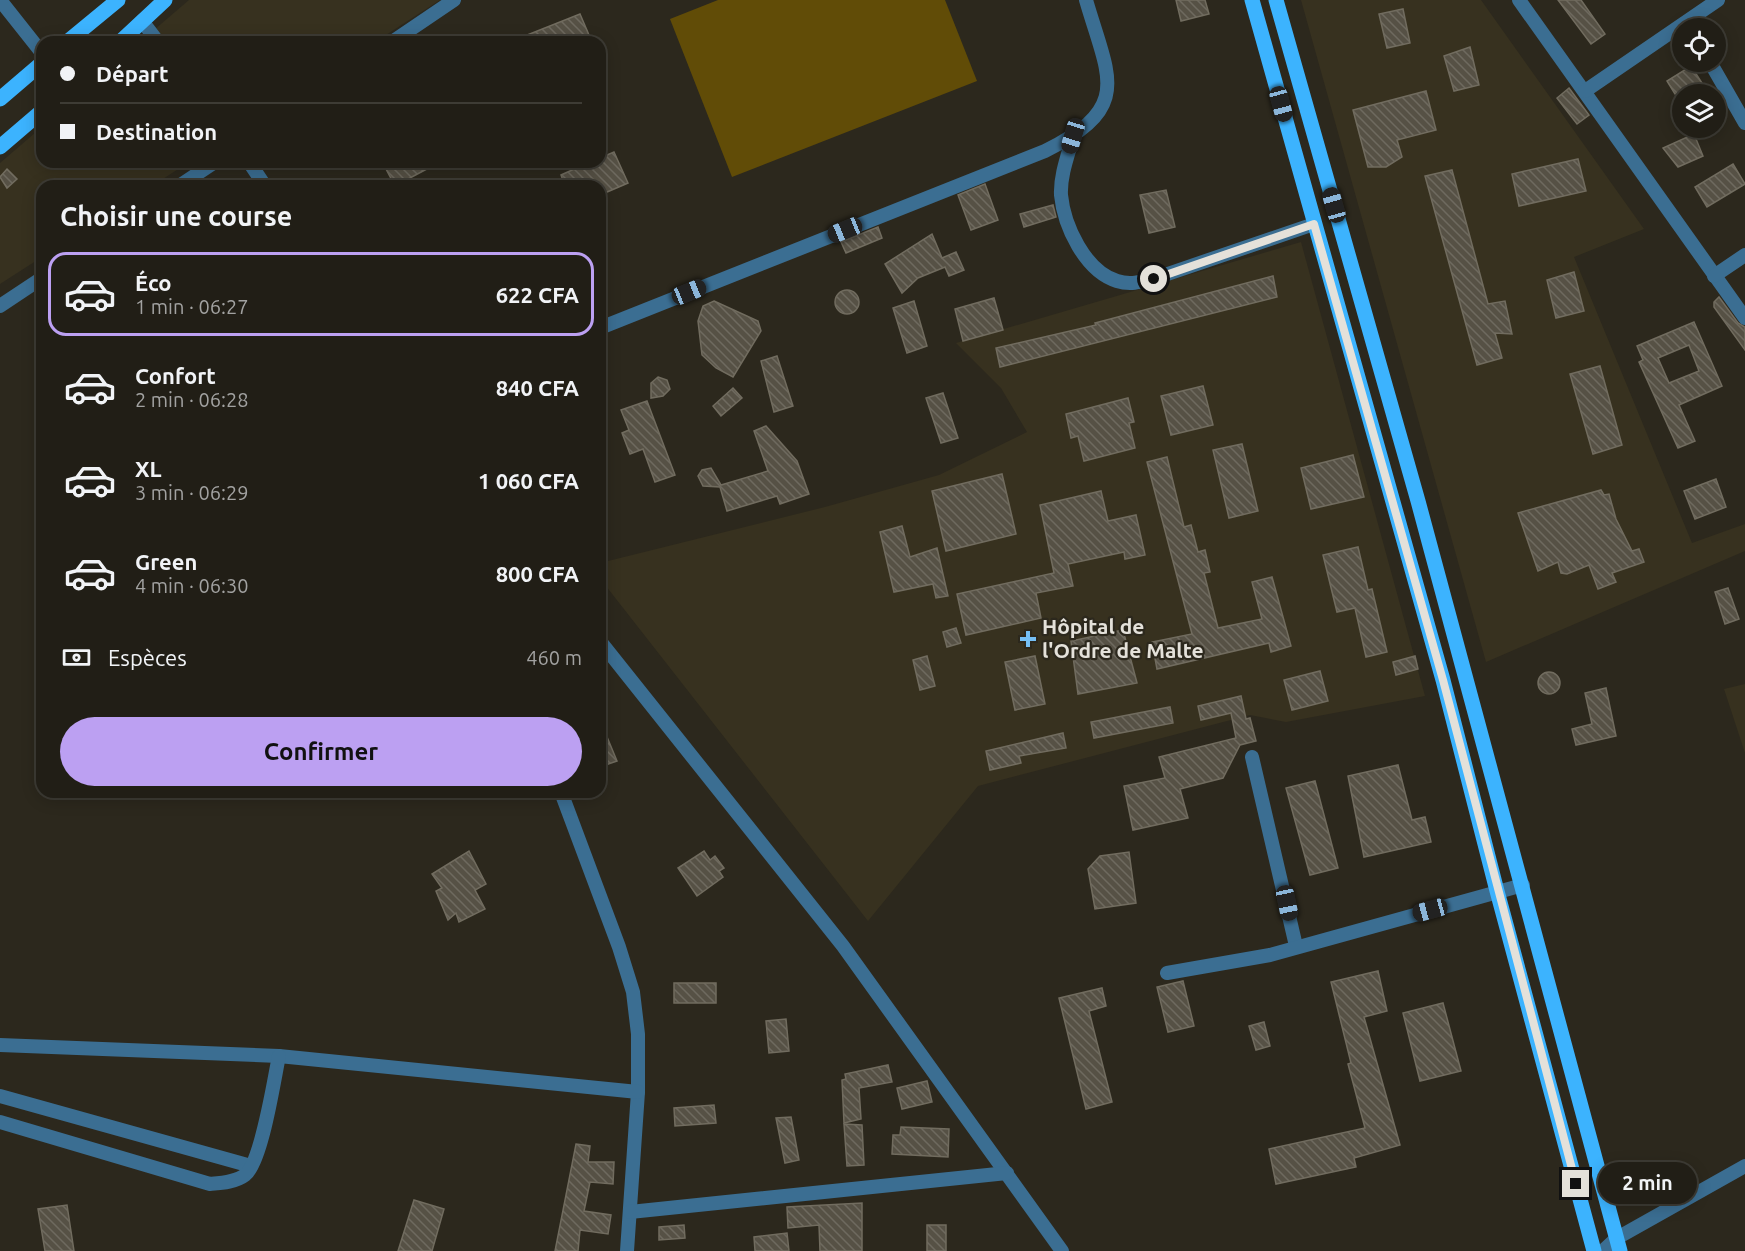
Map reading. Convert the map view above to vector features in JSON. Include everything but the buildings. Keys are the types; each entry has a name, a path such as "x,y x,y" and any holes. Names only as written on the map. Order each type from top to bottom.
{"main road":[{"path":"74,36 118,0"},
{"path":"126,36 165,0"},
{"path":"1252,0 1443,680 1594,1251"},
{"path":"1276,0 1415,490 1618,1244"},
{"path":"0,99 36,68"},
{"path":"0,147 36,116"}],"street":[{"path":"0,0 36,45"},
{"path":"401,36 454,0"},
{"path":"606,326 1023,159 1073,136 1098,114 1106,102 1108,87 1107,74 1086,0"},
{"path":"1519,0 1745,318"},
{"path":"1696,18 1718,0"},
{"path":"142,21 153,36"},
{"path":"1585,91 1672,34"},
{"path":"1716,72 1745,123"},
{"path":"1073,136 1064,167 1061,194 1065,218 1077,245 1096,268 1115,281 1133,284 1154,279 1314,224"},
{"path":"189,180 206,168"},
{"path":"1714,276 1745,255"},
{"path":"0,306 36,282"},
{"path":"606,649 843,946 1062,1251"},
{"path":"1252,757 1296,946"},
{"path":"563,798 619,947 633,992 638,1034 638,1092 627,1251"},
{"path":"1167,973 1243,962 1523,885"},
{"path":"0,1045 279,1056 638,1092"},
{"path":"0,1122 210,1184 223,1183 246,1174 258,1155 279,1056"},
{"path":"0,1096 251,1166"},
{"path":"1603,1251 1745,1166"},
{"path":"630,1212 1007,1173"}],"shaded area":[{"path":"189,0 440,0 384,36 147,36"},
{"path":"718,0 945,0 977,81 732,177 670,19"},
{"path":"1301,0 1481,0 1644,229 1574,257 1692,543 1745,524 1745,551 1486,662"},
{"path":"36,132 36,168 180,168 161,180 36,180 36,261 0,284 0,163"},
{"name":"Hôpital de l'Ordre de Malte","path":"1301,242 1425,696 1286,722 1250,715 978,786 868,921 606,586 606,562 825,507 939,475 1027,432 1001,388 956,343"},
{"path":"1745,684 1745,753 1724,689"}],"place":[{"name":"Hôpital de l'Ordre de Malte","path":"1028,639"}],"route":[{"path":"1154,279 1314,224 1443,680 1576,1184"}]}
